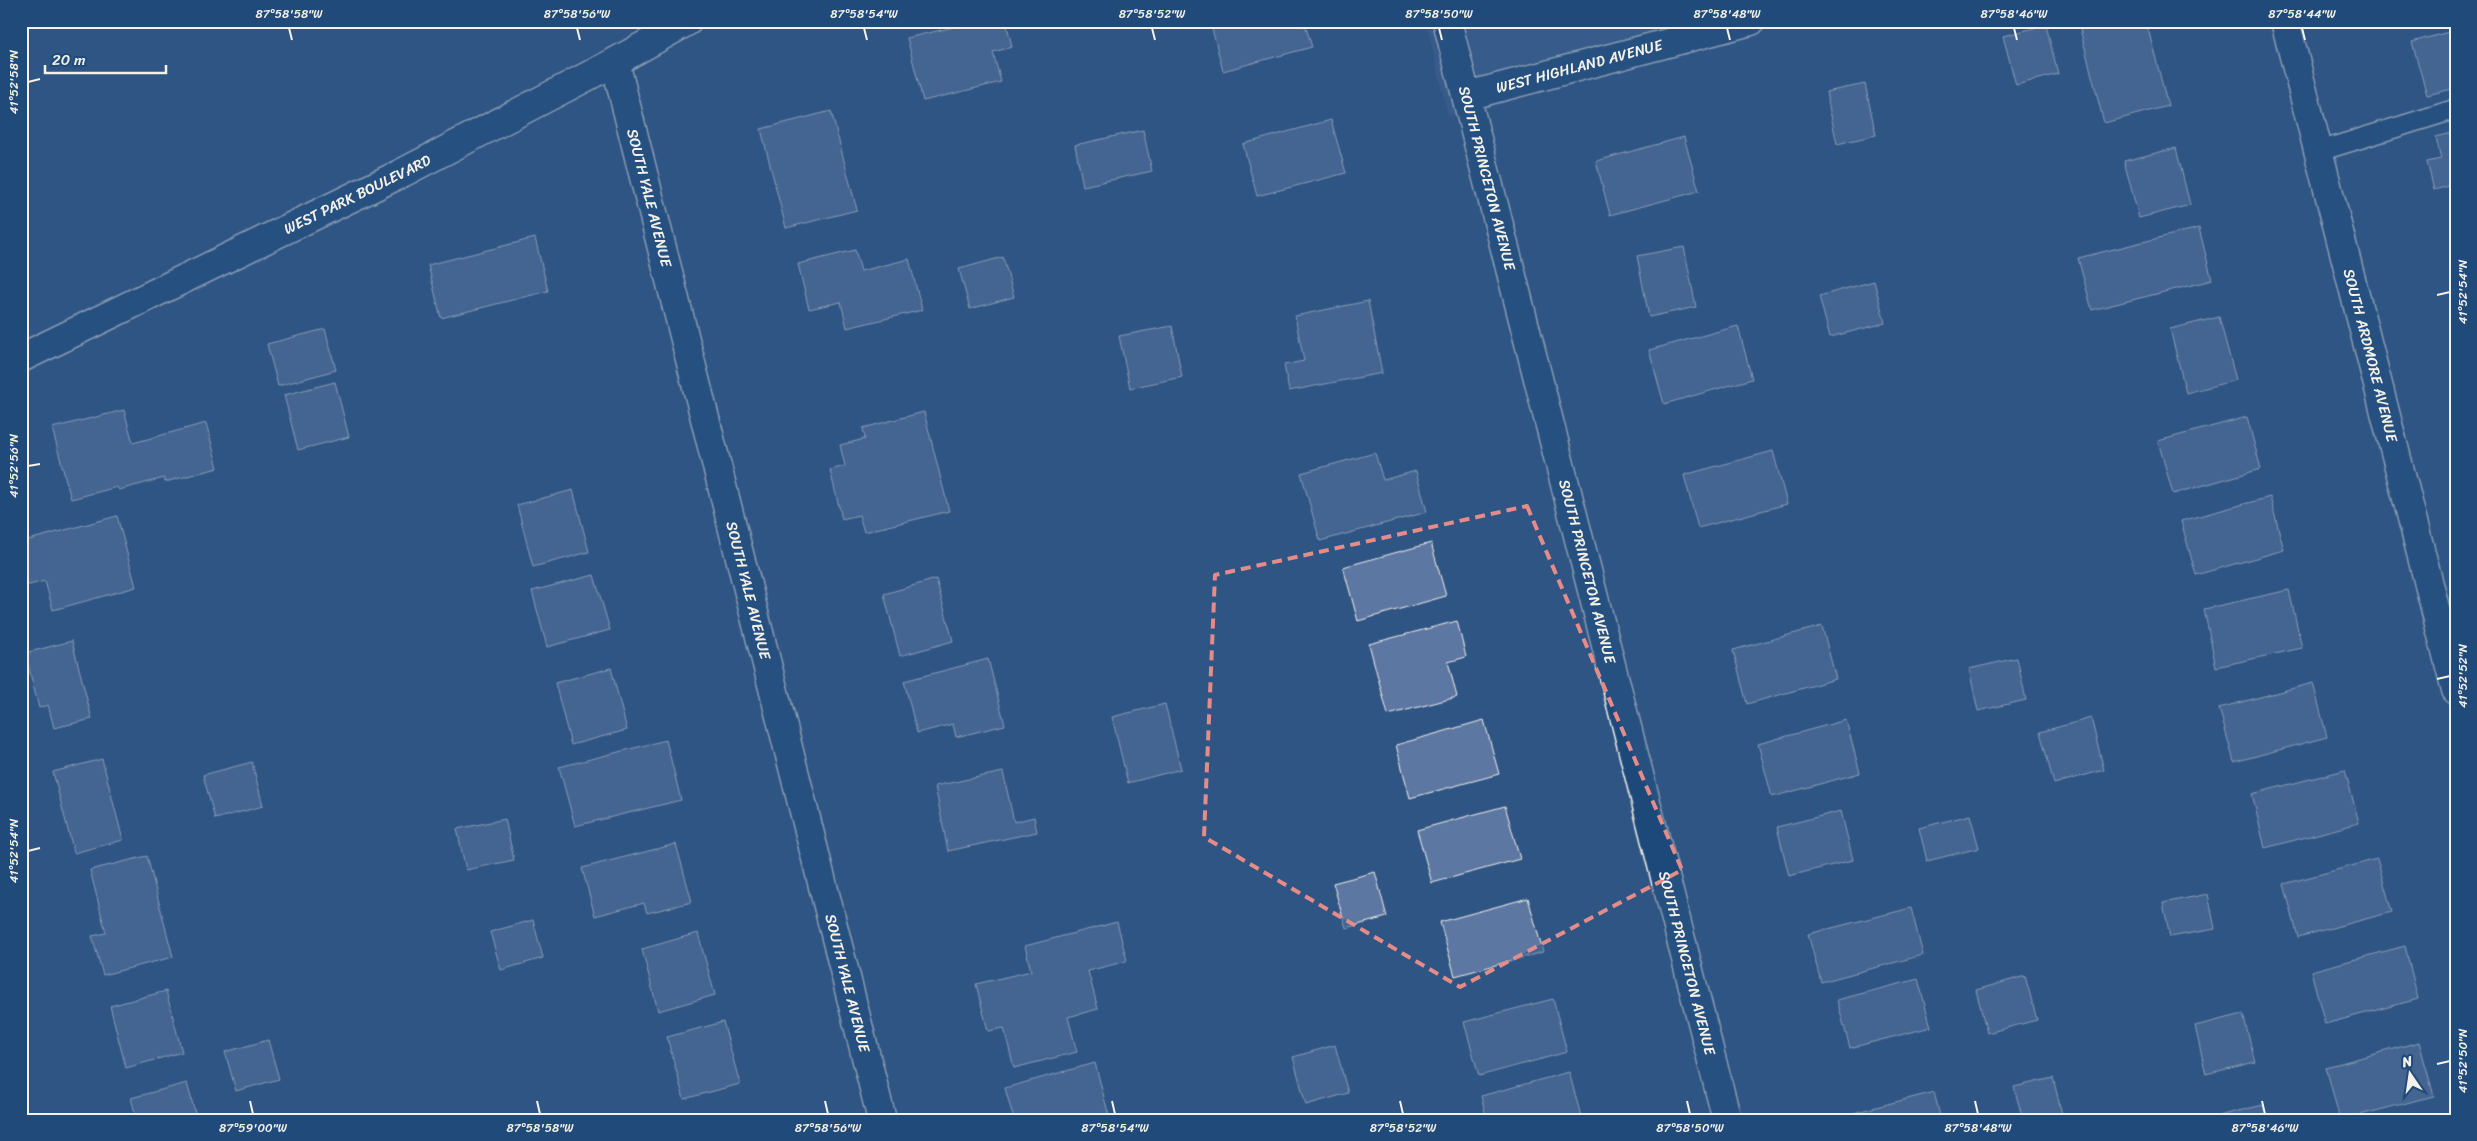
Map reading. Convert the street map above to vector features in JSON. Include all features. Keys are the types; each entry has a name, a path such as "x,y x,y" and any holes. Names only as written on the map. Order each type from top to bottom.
{"street":[{"name":"WEST PARK BOULEVARD","path":"21,358 402,173 688,21"},
{"name":"SOUTH PRINCETON AVENUE","path":"1447,21 1727,1120"},
{"name":"WEST HIGHLAND AVENUE","path":"1467,96 1751,21"},
{"name":"SOUTH ARDMORE AVENUE","path":"2285,21 2320,151 2456,690"},
{"name":"SOUTH YALE AVENUE","path":"614,62 882,1120"}],"lane":[{"path":"2320,151 2456,109"}],"highlighted area":[{"path":"1527,506 1682,870 1460,987 1204,837 1215,575"}],"shaded area":[{"path":"1426,21 1802,21 1448,116"}],"building":[{"path":"953,21 1006,21 1012,47 993,52 1001,82 923,101 907,38 954,27"},
{"path":"1210,21 1304,21 1312,47 1223,71"},
{"path":"2078,21 2146,21 2168,106 2104,123"},
{"path":"2046,25 2058,74 2016,85 2003,36"},
{"path":"2456,30 2456,88 2427,95 2412,42"},
{"path":"1865,84 1876,135 1837,144 1826,92"},
{"path":"831,111 857,210 786,228 761,129"},
{"path":"1331,120 1346,173 1257,196 1243,144"},
{"path":"1143,130 1152,171 1083,186 1075,145"},
{"path":"2456,132 2455,206 2449,186 2434,190 2427,162 2441,159 2436,137"},
{"path":"1684,137 1699,191 1610,215 1596,161"},
{"path":"2176,148 2190,205 2139,218 2124,161"},
{"path":"2199,228 2212,280 2092,310 2078,258"},
{"path":"535,238 548,291 441,318 428,265"},
{"path":"1684,247 1696,307 1649,317 1637,256"},
{"path":"855,250 861,271 909,259 922,310 847,328 841,302 809,309 798,264"},
{"path":"1003,257 1014,297 970,309 959,269"},
{"path":"1874,281 1885,323 1830,337 1819,296"},
{"path":"1368,301 1382,373 1289,391 1284,365 1304,361 1295,316"},
{"path":"2219,317 2236,380 2186,393 2170,329"},
{"path":"1172,326 1182,377 1130,388 1119,336"},
{"path":"1738,326 1752,379 1664,404 1649,350"},
{"path":"325,329 336,370 278,386 267,344"},
{"path":"335,382 349,437 298,450 284,395"},
{"path":"124,410 133,443 206,423 218,468 165,482 164,478 119,490 117,487 71,499 52,428"},
{"path":"924,412 949,511 864,532 859,515 842,519 830,470 845,466 840,445 865,439 863,428"},
{"path":"2247,417 2261,469 2173,494 2158,441"},
{"path":"1773,451 1787,504 1698,528 1684,475"},
{"path":"1375,453 1383,480 1416,471 1427,512 1320,541 1301,473"},
{"path":"573,490 589,552 533,567 517,505"},
{"path":"2270,497 2284,550 2196,575 2181,521"},
{"path":"117,516 136,587 53,610 45,581 21,587 21,542"},
{"path":"1431,543 1446,596 1358,621 1343,567"},
{"path":"594,575 610,630 547,647 532,591"},
{"path":"936,579 953,641 900,656 884,594"},
{"path":"2289,590 2302,648 2216,667 2204,609"},
{"path":"1457,621 1466,657 1448,662 1457,697 1388,715 1369,644"},
{"path":"1822,626 1836,679 1747,704 1733,650"},
{"path":"72,641 92,719 54,728 48,705 39,708 25,653"},
{"path":"2017,658 2026,700 1978,711 1969,669"},
{"path":"988,659 1005,725 956,737 953,724 917,733 904,681"},
{"path":"611,668 627,730 571,745 555,683"},
{"path":"2313,683 2327,737 2234,762 2219,708"},
{"path":"1165,704 1181,769 1128,783 1112,717"},
{"path":"2091,718 2104,770 2054,784 2040,732"},
{"path":"1484,720 1499,774 1410,798 1396,745"},
{"path":"1846,720 1860,773 1772,797 1758,744"},
{"path":"666,740 681,800 575,826 559,767"},
{"path":"102,759 123,840 74,853 53,772"},
{"path":"252,762 263,806 215,819 203,775"},
{"path":"2345,770 2359,823 2265,848 2252,794"},
{"path":"1003,772 1014,822 1034,817 1037,832 948,851 935,786"},
{"path":"1505,806 1520,859 1432,883 1417,830"},
{"path":"1841,811 1853,860 1789,876 1777,827"},
{"path":"1970,815 1979,848 1927,861 1919,828"},
{"path":"505,819 514,860 466,870 457,829"},
{"path":"676,844 692,902 647,913 644,903 595,916 582,868"},
{"path":"147,856 173,957 103,975 92,936 106,933 90,870"},
{"path":"2377,859 2392,912 2298,937 2284,884"},
{"path":"1375,872 1387,917 1346,928 1333,883"},
{"path":"2208,894 2215,929 2170,937 2163,903"},
{"path":"1528,898 1543,952 1455,976 1440,922"},
{"path":"1911,908 1923,955 1821,982 1808,934"},
{"path":"533,920 543,958 501,970 490,932"},
{"path":"1117,922 1127,961 1088,971 1098,1009 1068,1017 1077,1052 1014,1068 1004,1028 988,1031 976,984 1031,971 1025,946"},
{"path":"698,933 715,995 658,1011 642,949"},
{"path":"2405,946 2418,999 2325,1024 2311,971"},
{"path":"2025,976 2037,1020 1987,1033 1976,990"},
{"path":"1918,979 1931,1027 1850,1048 1837,1000"},
{"path":"166,991 182,1052 126,1068 110,1006"},
{"path":"1553,999 1567,1052 1479,1076 1464,1022"},
{"path":"2243,1014 2255,1062 2206,1074 2195,1026"},
{"path":"723,1022 740,1084 684,1099 667,1037"},
{"path":"268,1040 279,1079 236,1091 225,1052"},
{"path":"2419,1042 2434,1096 2340,1120 2326,1067"},
{"path":"1335,1045 1348,1093 1306,1105 1293,1057"},
{"path":"1095,1063 1110,1120 1031,1120 1030,1117 1014,1120 1005,1088"},
{"path":"1569,1072 1582,1120 1487,1120 1481,1096"},
{"path":"2053,1078 2062,1114 2040,1120 2023,1120 2014,1087"},
{"path":"187,1083 197,1120 137,1120 131,1098"},
{"path":"1934,1092 1941,1120 1854,1120 1853,1113"},
{"path":"2263,1105 2267,1120 2219,1120 2218,1116"}]}
